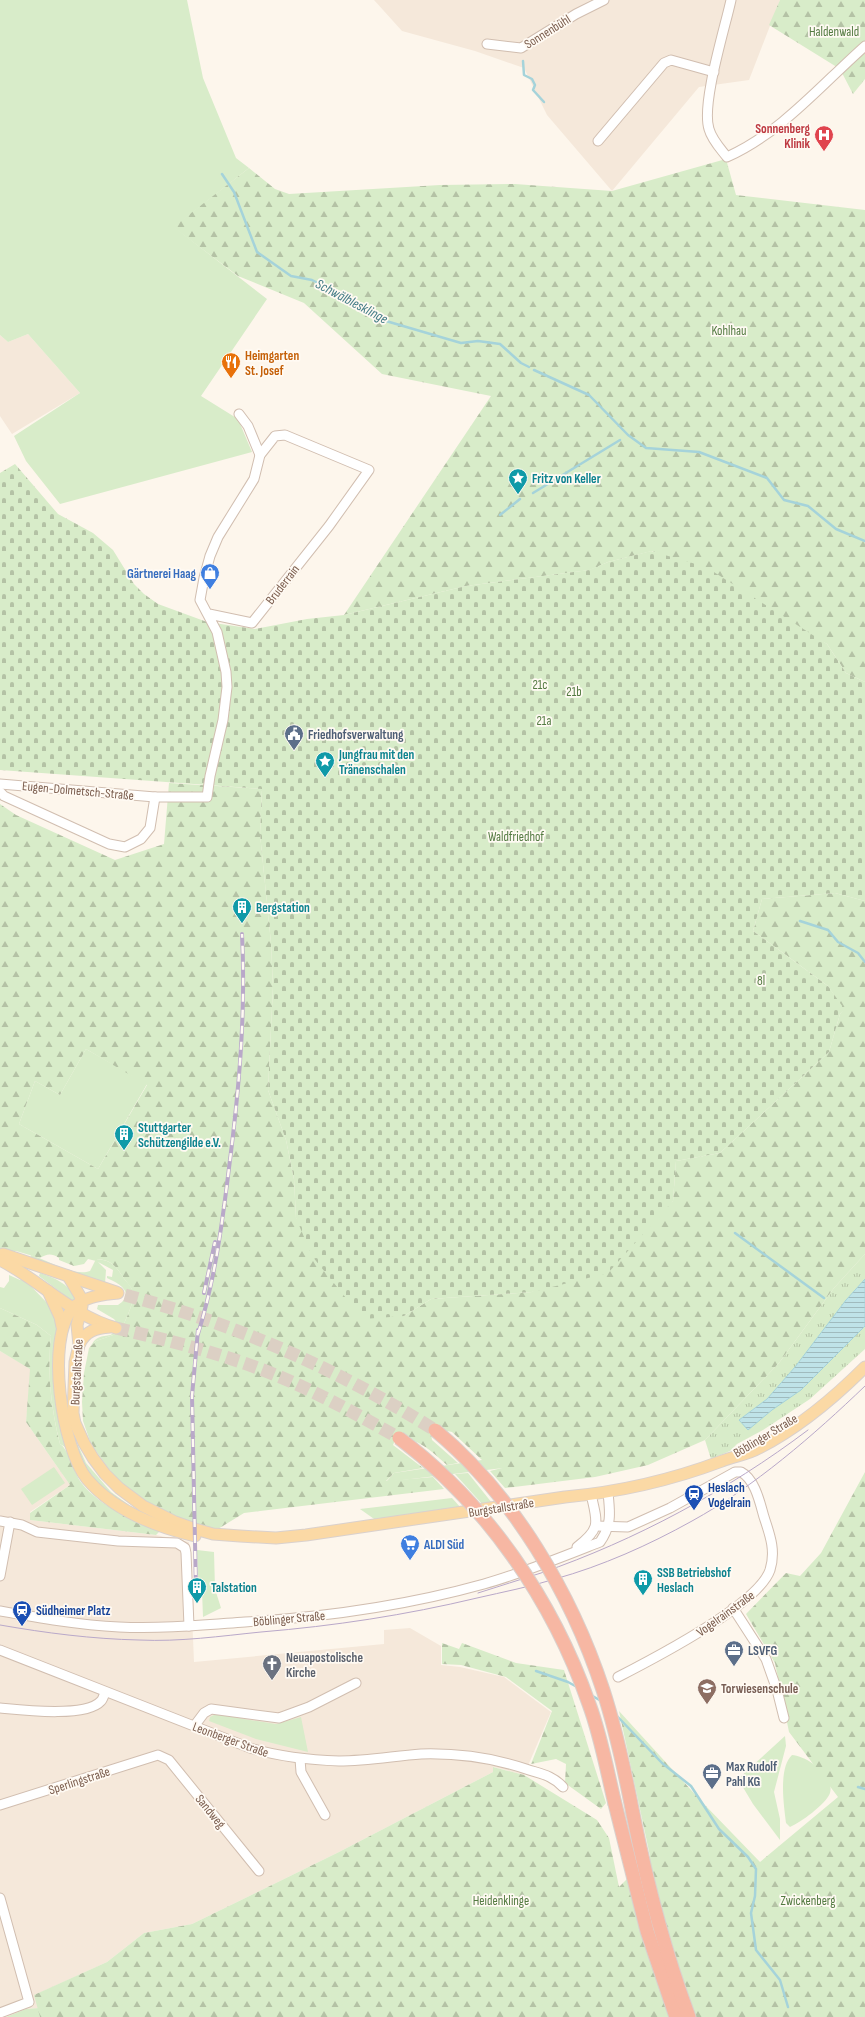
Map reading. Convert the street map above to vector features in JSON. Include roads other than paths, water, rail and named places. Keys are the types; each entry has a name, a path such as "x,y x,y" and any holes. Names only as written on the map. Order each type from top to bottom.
{"highway":[{"path":"435,1430 458,1450 489,1484 534,1547 558,1587 580,1631 603,1690 615,1731 647,1882 660,1932 689,2017"},
{"path":"399,1438 423,1456 472,1505 507,1549 538,1595 559,1633 590,1706 645,1923 676,2017"}],"main road":[{"path":"1,1257 68,1276 121,1294 94,1297 79,1307"},
{"path":"1,1257 47,1289 114,1327 100,1327 88,1332 79,1345"},
{"path":"68,1276 77,1289 79,1307"},
{"path":"47,1289 57,1309 62,1327"},
{"name":"Burgstallstraße","path":"79,1307 62,1327 59,1377 64,1423 78,1466 87,1479 100,1492 139,1516 172,1530 222,1542 262,1542 276,1538 376,1526 565,1497 608,1493 666,1480 723,1461"},
{"name":"Burgstallstraße","path":"79,1307 79,1345 75,1362 73,1396 76,1423 93,1458 112,1482 143,1506 186,1526 223,1535 276,1538"},
{"name":"Böblinger Straße","path":"723,1461 784,1426 834,1388 865,1359"},
{"name":"Böblinger Straße","path":"723,1461 742,1456 771,1442 818,1409 865,1368"}],"street":[{"name":"Sonnenbühl","path":"487,44 521,48 576,14 604,0"},
{"path":"731,0 714,72 707,112 708,128 716,143 727,157 746,148 778,126 865,46"},
{"path":"598,141 664,63 671,60 714,72"},
{"path":"239,414 248,426 260,455"},
{"name":"Bruderrain","path":"286,435 370,470 329,526 252,622 208,614 200,600 210,556 218,537 254,479 260,455 275,436 286,435"},
{"name":"Eugen-Dolmetsch-Straße","path":"0,784 155,797 207,797 210,776 223,720 227,687 222,655 216,632 208,614"},
{"name":"Eugen-Dolmetsch-Straße","path":"0,792 4,796 109,844 125,847 141,839 150,828 155,797"},
{"name":"Böblinger Straße","path":"570,1553 588,1538 596,1526 628,1527 654,1516 735,1472 745,1474 754,1488"},
{"name":"Vogelrainstraße","path":"618,1677 673,1648 749,1598 766,1579 770,1570 773,1549 754,1488"},
{"path":"608,1493 610,1519 609,1527"},
{"path":"591,1494 596,1526"},
{"path":"0,1521 22,1525 37,1532 118,1541 177,1543 185,1548 188,1626"},
{"path":"0,1576 10,1522"},
{"name":"Böblinger Straße","path":"0,1611 28,1617 118,1627 188,1626 285,1620 379,1608 485,1583 600,1542 609,1527"},
{"path":"733,1608 766,1659 777,1690 784,1718"},
{"name":"Leonberger Straße","path":"0,1650 105,1692 195,1725 250,1748 275,1755 300,1759 341,1761 422,1754 469,1756 507,1762 554,1778 563,1787"},
{"path":"195,1725 204,1713 211,1709 280,1718 309,1707 356,1683"},
{"path":"0,1708 57,1712 75,1711 92,1706 101,1701 105,1692"},
{"name":"Sperlingstraße","path":"0,1805 158,1755"},
{"name":"Sandweg","path":"158,1755 169,1760 259,1871"},
{"path":"300,1759 301,1772 325,1815"},
{"path":"0,1898 29,2002 0,2013"}],"water":[{"path":"865,1279 865,1326 801,1390 772,1410 748,1430 739,1420 767,1399 795,1367 846,1300"}],"waterway":[{"path":"523,61 524,75 532,79 535,85 533,90 544,102"},
{"name":"Schwälblesklinge","path":"222,174 234,192 257,252 291,276 312,280 342,295 355,306 386,321 461,343 478,341 500,344 521,363 529,367"},
{"name":"Schwälblesklinge","path":"534,370 589,395 628,435 646,448 699,452 767,478 784,500 808,506 836,529 865,541"},
{"path":"533,493 620,440"},
{"path":"500,515 520,499"},
{"path":"800,921 828,930 838,942 858,953 865,962"},
{"path":"735,1233 824,1298"},
{"name":"Heidenklinge","path":"536,1671 568,1682 577,1687"},
{"name":"Heidenklinge","path":"591,1695 601,1701"},
{"name":"Heidenklinge","path":"616,1715 662,1763 691,1786 719,1829 748,1857 756,1869 755,1896 751,1913 756,1950 780,1980 788,2007"},
{"path":"858,1787 865,1789"}],"tunnel":[{"path":"125,1295 207,1320 285,1350 360,1387 435,1430"},
{"path":"116,1328 206,1351 271,1373 333,1402 399,1438"}],"tram line":[{"path":"0,1625 86,1637 154,1640 200,1638 316,1627 370,1619 424,1610 545,1582 573,1574 625,1554 676,1530 715,1507 761,1476 783,1459 865,1386"},
{"path":"478,1593 576,1560 646,1529 713,1493 777,1452 808,1430"}],"railway":[{"path":"198,1334 209,1293 221,1231 236,1110 241,1051 243,993 242,934"},
{"path":"204,1293 215,1242"},
{"path":"196,1591 192,1396 198,1330"}],"place":[{"name":"Sonnenberg Klinik","path":"824,152"},
{"name":"Heimgarten St. Josef","path":"231,379"},
{"name":"Fritz von Keller","path":"518,495"},
{"name":"Gärtnerei Haag","path":"210,590"},
{"name":"Friedhofsverwaltung","path":"294,751"},
{"name":"Jungfrau mit den Tränenschalen","path":"325,778"},
{"name":"Bergstation","path":"242,924"},
{"name":"Stuttgarter Schützengilde e.V.","path":"124,1151"},
{"name":"Heslach Vogelrain","path":"694,1511"},
{"name":"ALDI Süd","path":"410,1561"},
{"name":"SSB Betriebshof Heslach","path":"643,1596"},
{"name":"Talstation","path":"197,1604"},
{"name":"Südheimer Platz","path":"22,1627"},
{"name":"LSVFG","path":"734,1667"},
{"name":"Neuapostolische Kirche","path":"272,1681"},
{"name":"Torwiesenschule","path":"707,1705"},
{"name":"Max Rudolf Pahl KG","path":"712,1790"}],"park label":[{"name":"Haldenwald","path":"834,31"},
{"name":"Kohlhau","path":"729,330"},
{"name":"21c","path":"540,684"},
{"name":"21b","path":"574,691"},
{"name":"21a","path":"544,720"},
{"name":"Waldfriedhof","path":"516,836"},
{"name":"8l","path":"761,980"},
{"name":"Zwickenberg","path":"808,1900"}]}
